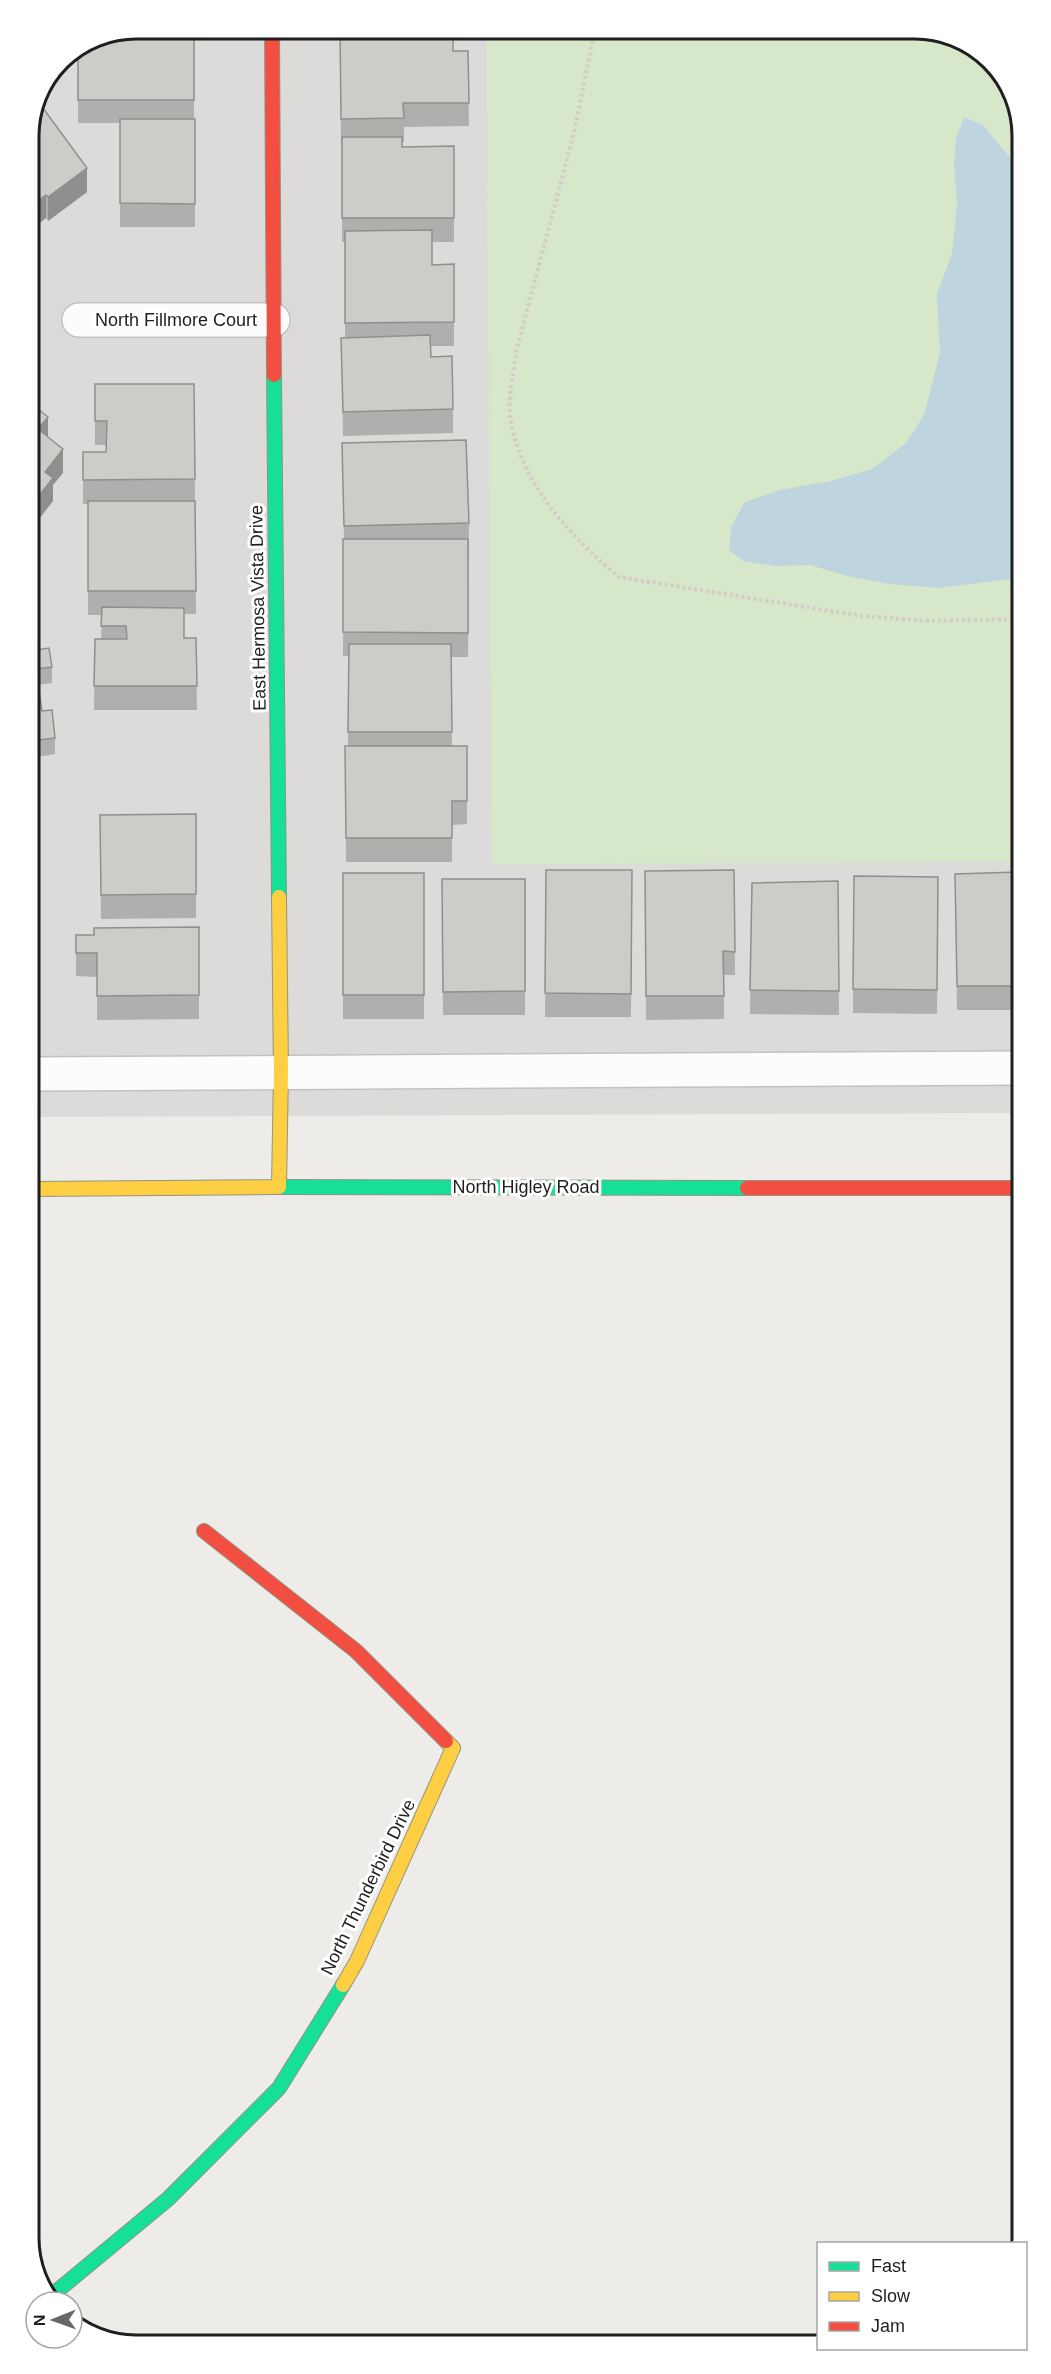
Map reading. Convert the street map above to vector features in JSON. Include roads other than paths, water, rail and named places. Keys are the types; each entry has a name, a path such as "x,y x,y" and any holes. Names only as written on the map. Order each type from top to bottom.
{"street":[{"name":"East Hermosa Vista Drive","path":"272,39 281,1072 279,1186"},
{"name":"North Fillmore Court","path":"80,320 273,320"},
{"path":"39,1074 1012,1068"},
{"name":"North Higley Road","path":"39,1190 279,1186 1012,1188"},
{"name":"North Thunderbird Drive","path":"58,2290 168,2199 279,2088 357,1961 453,1748 356,1651 204,1531"}],"water":[{"path":"964,117 983,125 1012,160 1012,579 939,588 889,584 847,576 810,565 774,566 743,561 729,550 731,527 745,502 780,490 831,481 872,469 906,443 924,415 940,353 937,294 952,254 957,204 954,165 956,139"}]}
